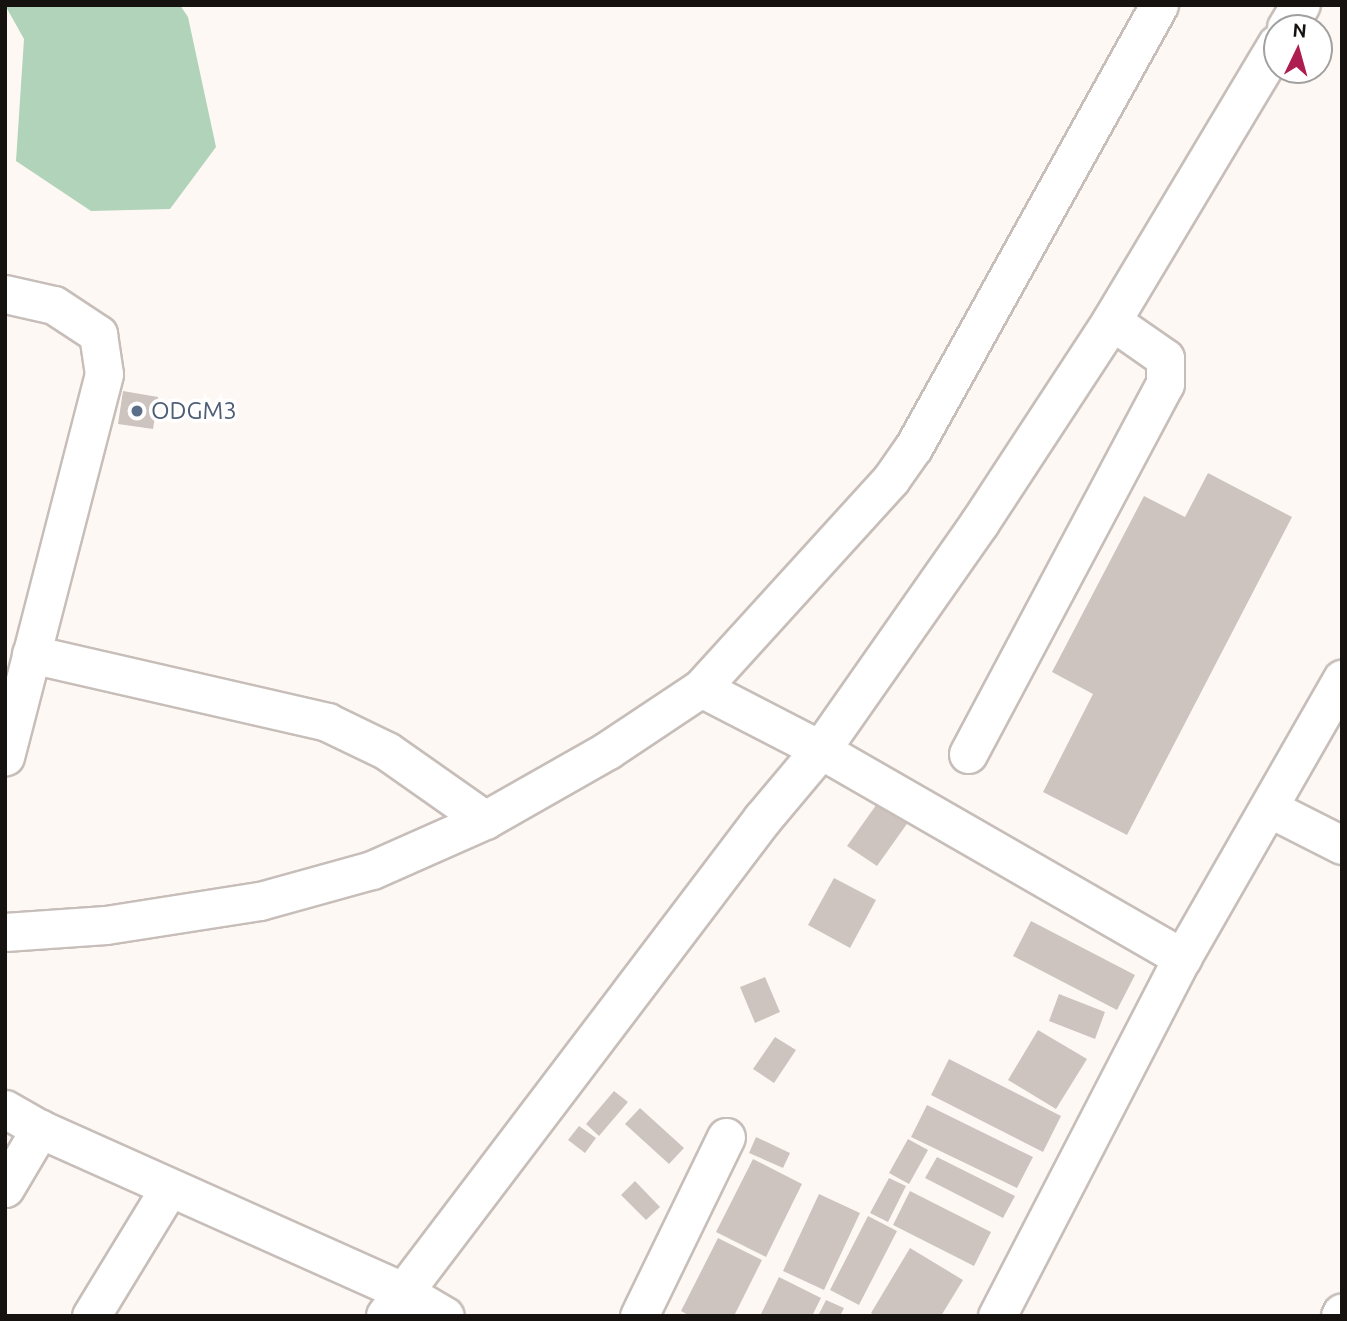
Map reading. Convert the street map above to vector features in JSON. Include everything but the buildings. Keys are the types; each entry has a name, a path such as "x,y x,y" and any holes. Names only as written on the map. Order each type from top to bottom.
{"main road":[{"path":"396,1305 763,819 821,750 980,523 1112,321 1263,68"}],"street":[{"path":"5,932 106,925 260,901 372,870 485,820 608,750 701,688 891,479 913,448 1159,5"},
{"path":"5,293 54,304 98,334 104,374 7,741"},
{"path":"968,754 1165,384 1165,358 1112,321"},
{"path":"31,653 327,722 387,751 485,820"},
{"path":"997,1316 1182,958 1342,679"},
{"path":"701,688 821,750 1182,958"},
{"path":"1269,808 1342,845"},
{"path":"5,1109 40,1129 169,1188 396,1305 445,1316"},
{"path":"5,1188 40,1129"},
{"path":"639,1316 726,1137"},
{"path":"91,1316 169,1188"}],"green space":[{"path":"5,5 180,5 188,17 216,147 170,209 91,211 16,161 24,39"}],"place":[{"name":"ODGM3","path":"137,411"}]}
